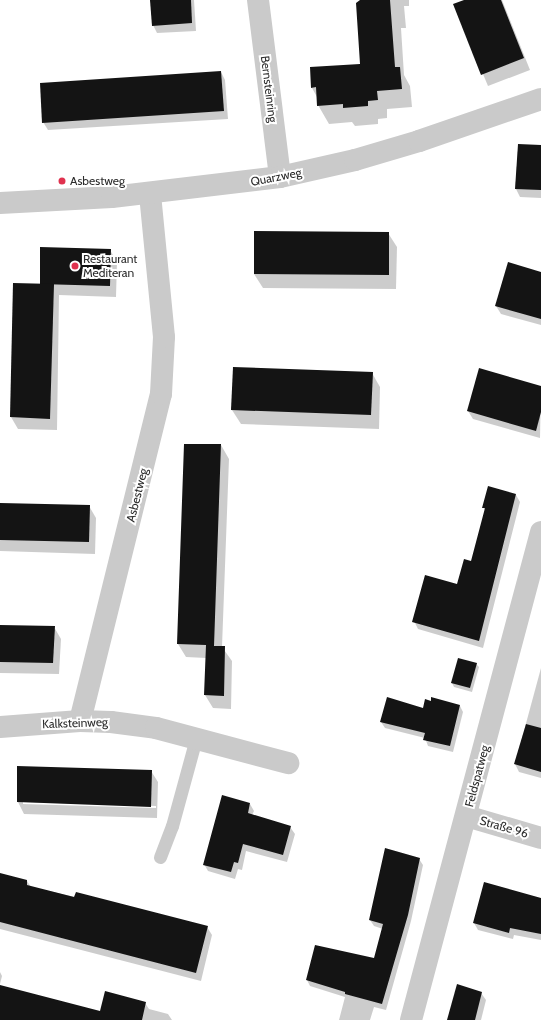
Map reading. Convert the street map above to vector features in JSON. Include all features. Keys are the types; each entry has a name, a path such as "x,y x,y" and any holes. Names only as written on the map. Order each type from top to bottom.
{"street":[{"name":"Bernsteinring","path":"258,0 280,177"},
{"name":"Quarzweg","path":"0,203 150,194 280,177 355,160 419,141 541,99"},
{"name":"Asbestweg","path":"80,721 161,394 164,337 150,194"},
{"name":"Feldspatweg","path":"411,1020 541,532"},
{"name":"Kalksteinweg","path":"0,727 80,721 134,725 196,738 288,763"},
{"name":"Straße 96","path":"466,816 541,838"}],"lane":[{"path":"160,858 172,826 196,738"}],"building":[{"path":"150,0 191,0 192,23 152,26"},
{"path":"360,0 390,0 395,67 400,67 402,89 377,91 378,100 368,101 368,106 343,108 343,104 317,106 316,87 311,88 310,67 360,64 356,3"},
{"path":"464,0 501,0 524,58 481,75 453,4"},
{"path":"221,71 224,111 42,123 40,83"},
{"path":"518,144 541,145 541,190 515,189"},
{"path":"254,231 389,232 389,275 254,274"},
{"name":"Restaurant Mediteran","path":"40,247 111,249 110,286 40,284"},
{"path":"508,262 541,272 541,319 495,306"},
{"path":"13,283 54,284 50,419 10,417"},
{"path":"233,367 373,372 371,415 231,410"},
{"path":"479,368 541,386 541,412 536,431 467,411"},
{"path":"184,444 221,444 214,646 225,646 224,696 204,695 206,645 177,644"},
{"path":"488,486 516,494 479,641 412,622 425,575 457,584 464,559 471,561 485,508 482,508"},
{"path":"0,503 90,505 89,542 0,540"},
{"path":"0,625 55,626 53,663 0,662"},
{"path":"458,658 477,663 470,688 451,683"},
{"path":"387,697 423,708 425,699 431,701 431,697 460,705 450,746 423,740 425,733 380,722"},
{"path":"526,724 541,728 541,772 514,764"},
{"path":"17,766 152,770 151,807 17,802"},
{"path":"222,795 250,803 248,813 291,826 283,855 243,844 238,863 234,862 231,872 203,865"},
{"path":"385,848 420,858 408,915 382,1004 345,994 345,992 306,980 315,945 374,958 383,924 369,920"},
{"path":"0,873 27,880 27,885 74,897 76,892 208,926 196,973 0,922"},
{"path":"484,882 541,898 541,934 510,928 509,933 473,923"},
{"path":"457,984 482,992 475,1020 447,1020"},
{"path":"0,985 100,1011 105,991 146,1002 142,1020 0,1020"}],"place":[{"name":"Asbestweg","path":"62,181"},
{"name":"Restaurant Mediteran","path":"75,266"}]}
